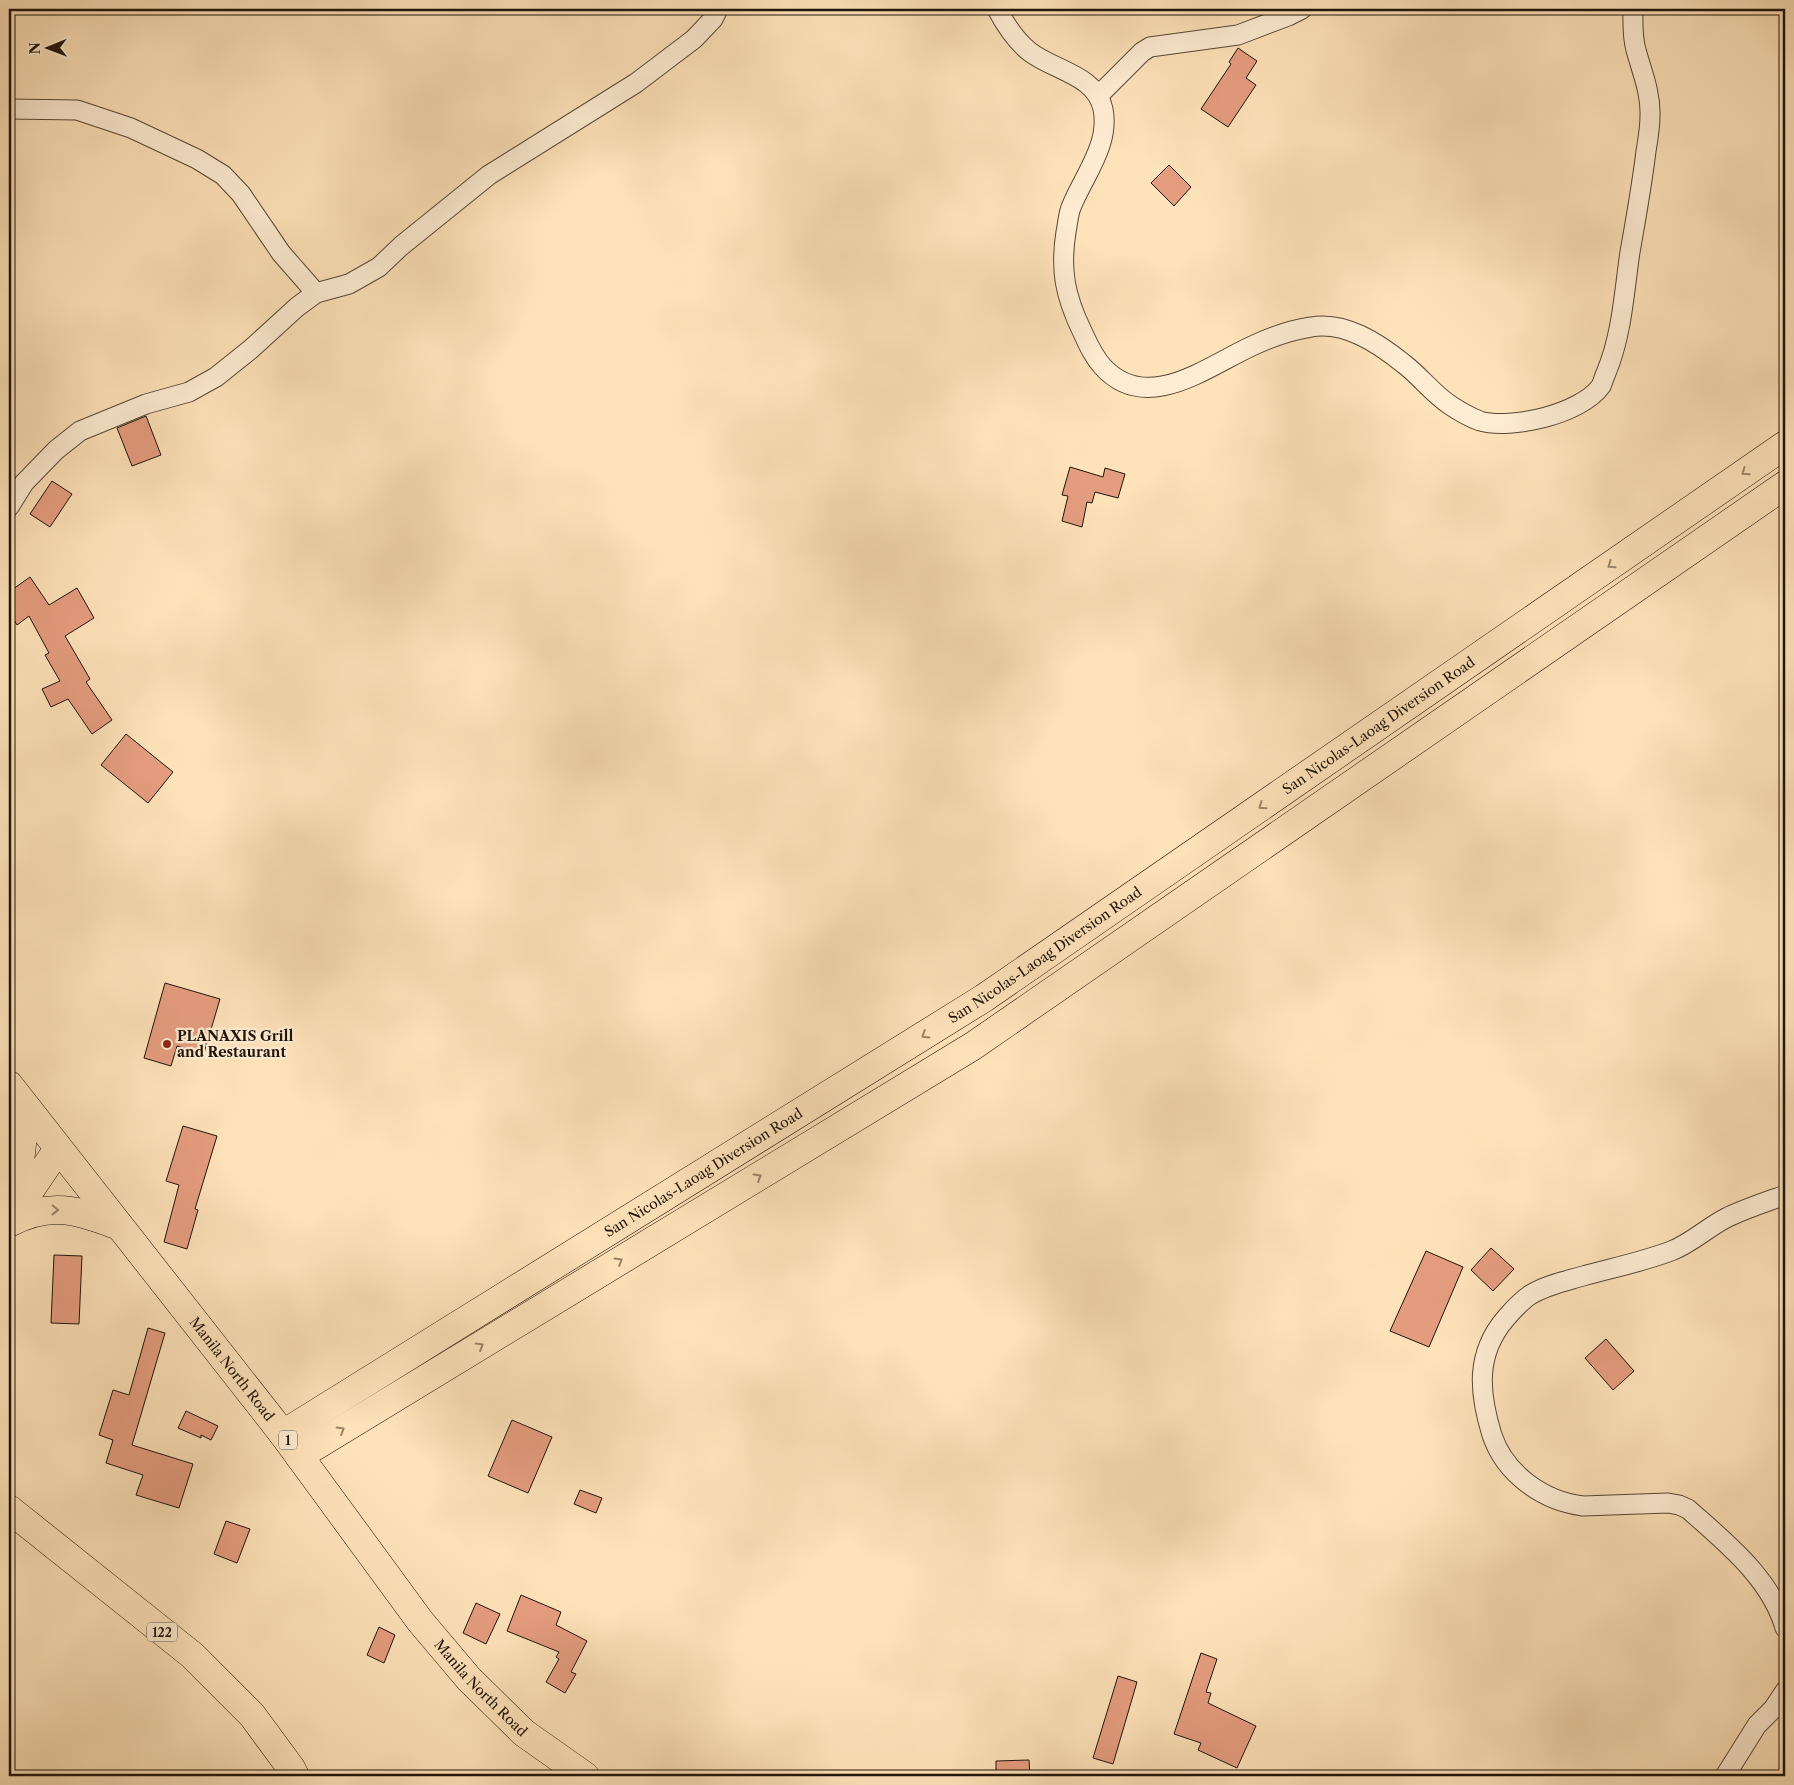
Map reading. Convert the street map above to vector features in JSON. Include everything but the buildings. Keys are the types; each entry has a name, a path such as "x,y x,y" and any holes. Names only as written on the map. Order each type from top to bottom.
{"main road":[{"name":"San Nicolas-Laoag Diversion Road","path":"283,1434 984,998 1785,445"},
{"path":"299,1456 973,1046 1785,485"},
{"name":"Manila North Road","path":"12,1089 283,1434 420,1621 469,1679 524,1733 585,1776"},
{"path":"9,1214 22,1139 22,1120 12,1089"},
{"path":"9,1222 58,1149"},
{"path":"9,1222 36,1211 52,1209 89,1214 120,1226"},
{"name":"122","path":"9,1509 192,1655 252,1715 291,1768 294,1776"}],"street":[{"path":"9,507 24,483 56,450 80,431 146,404 189,392 216,377 251,350 297,307 316,293 349,284 378,267 400,246 490,175 636,83 694,39 713,19 718,9"},
{"path":"997,9 1006,25 1029,51 1089,84 1099,95 1103,110 1104,126 1100,147 1070,209 1062,254 1064,284 1074,314 1091,350 1104,368 1116,378 1128,385 1146,388 1169,385 1186,380 1253,345 1284,333 1313,326 1330,326 1352,331 1378,346 1405,364 1438,397 1461,412 1482,422 1501,423 1522,422 1548,417 1574,408 1600,386 1612,359 1620,324 1630,251 1641,198 1650,117 1648,94 1642,67 1635,49 1633,9"},
{"path":"1099,95 1142,52 1150,47 1238,35 1302,9"},
{"path":"9,109 77,110 131,128 197,158 223,175 241,194 281,254 316,293"},
{"path":"1785,1195 1726,1218 1673,1250 1654,1257 1557,1283 1530,1294 1514,1308 1488,1345 1482,1370 1482,1392 1485,1414 1495,1444 1516,1474 1532,1487 1555,1499 1583,1506 1668,1503 1688,1509 1747,1565 1768,1592 1782,1617 1785,1628"},
{"path":"1726,1776 1757,1725 1773,1709 1785,1691"}],"place":[{"name":"PLANAXIS Grill and Restaurant","path":"167,1044"}]}
